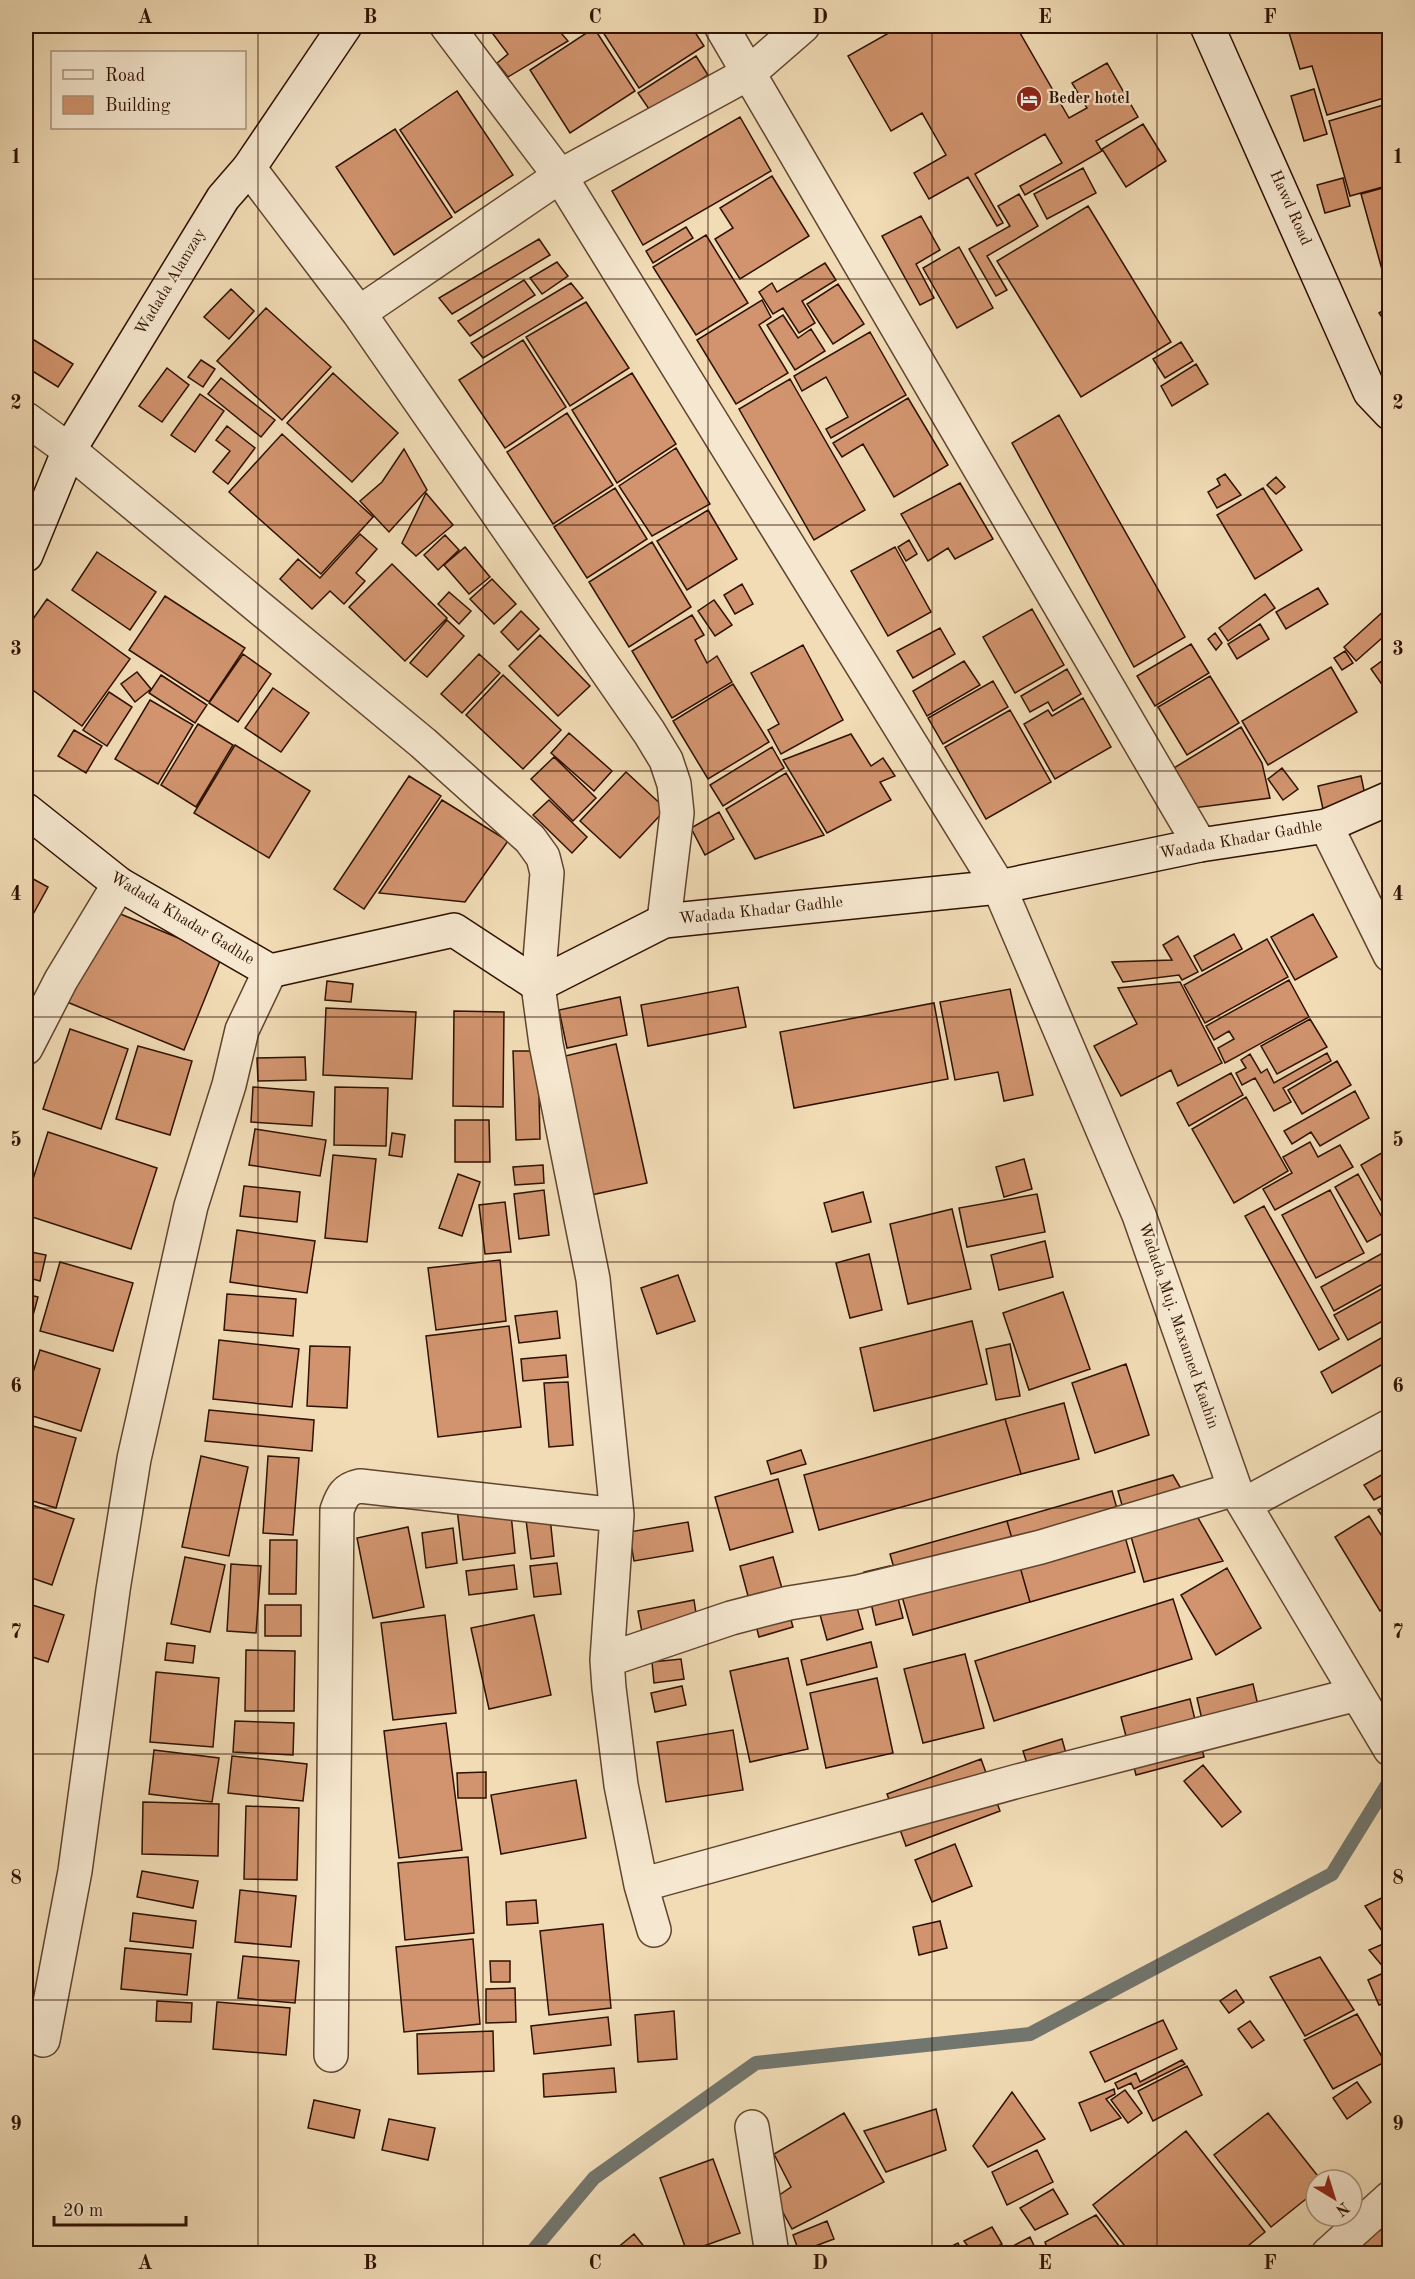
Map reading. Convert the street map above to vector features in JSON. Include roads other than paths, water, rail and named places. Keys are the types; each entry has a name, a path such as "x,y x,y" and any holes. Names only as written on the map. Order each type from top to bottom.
{"street":[{"name":"Wadada Alamzay","path":"26,555 69,450 223,198 249,168 345,26"},
{"name":"Wadada Muj. Maxamed Kaahin","path":"447,26 560,176 999,887 1139,1215 1240,1497 1389,1749"},
{"path":"721,26 1200,845"},
{"path":"359,313 560,176 749,73 803,26"},
{"name":"Hawd Road","path":"1207,26 1380,402"},
{"path":"249,168 359,313 649,732 666,760 674,784 676,813 664,921"},
{"path":"26,419 69,450 423,743 530,839 543,857 547,873 538,985 546,1044 592,1279 617,1515 608,1660 621,1785 641,1885 654,1930"},
{"name":"Wadada Khadar Gadhle","path":"26,810 119,884 270,971 454,930 538,985 664,921 999,887 1200,845 1326,826 1389,798"},
{"path":"1326,826 1389,955"},
{"path":"26,1048 61,980 119,884"},
{"path":"43,2040 75,1871 113,1590 134,1459 191,1206 229,1085 242,1030 270,971"},
{"path":"608,1660 731,1618 789,1603 858,1592 1240,1497 1389,1426"},
{"path":"331,2055 337,1510 342,1495 350,1488 360,1486 617,1515"},
{"path":"641,1885 995,1787 1357,1694"},
{"path":"752,2127 772,2253"},
{"path":"1328,2253 1389,2198"}],"waterway":[{"path":"530,2254 594,2178 756,2063 1030,2034 1332,1874 1390,1780"}],"place":[{"name":"Beder hotel","path":"1029,99"}]}
